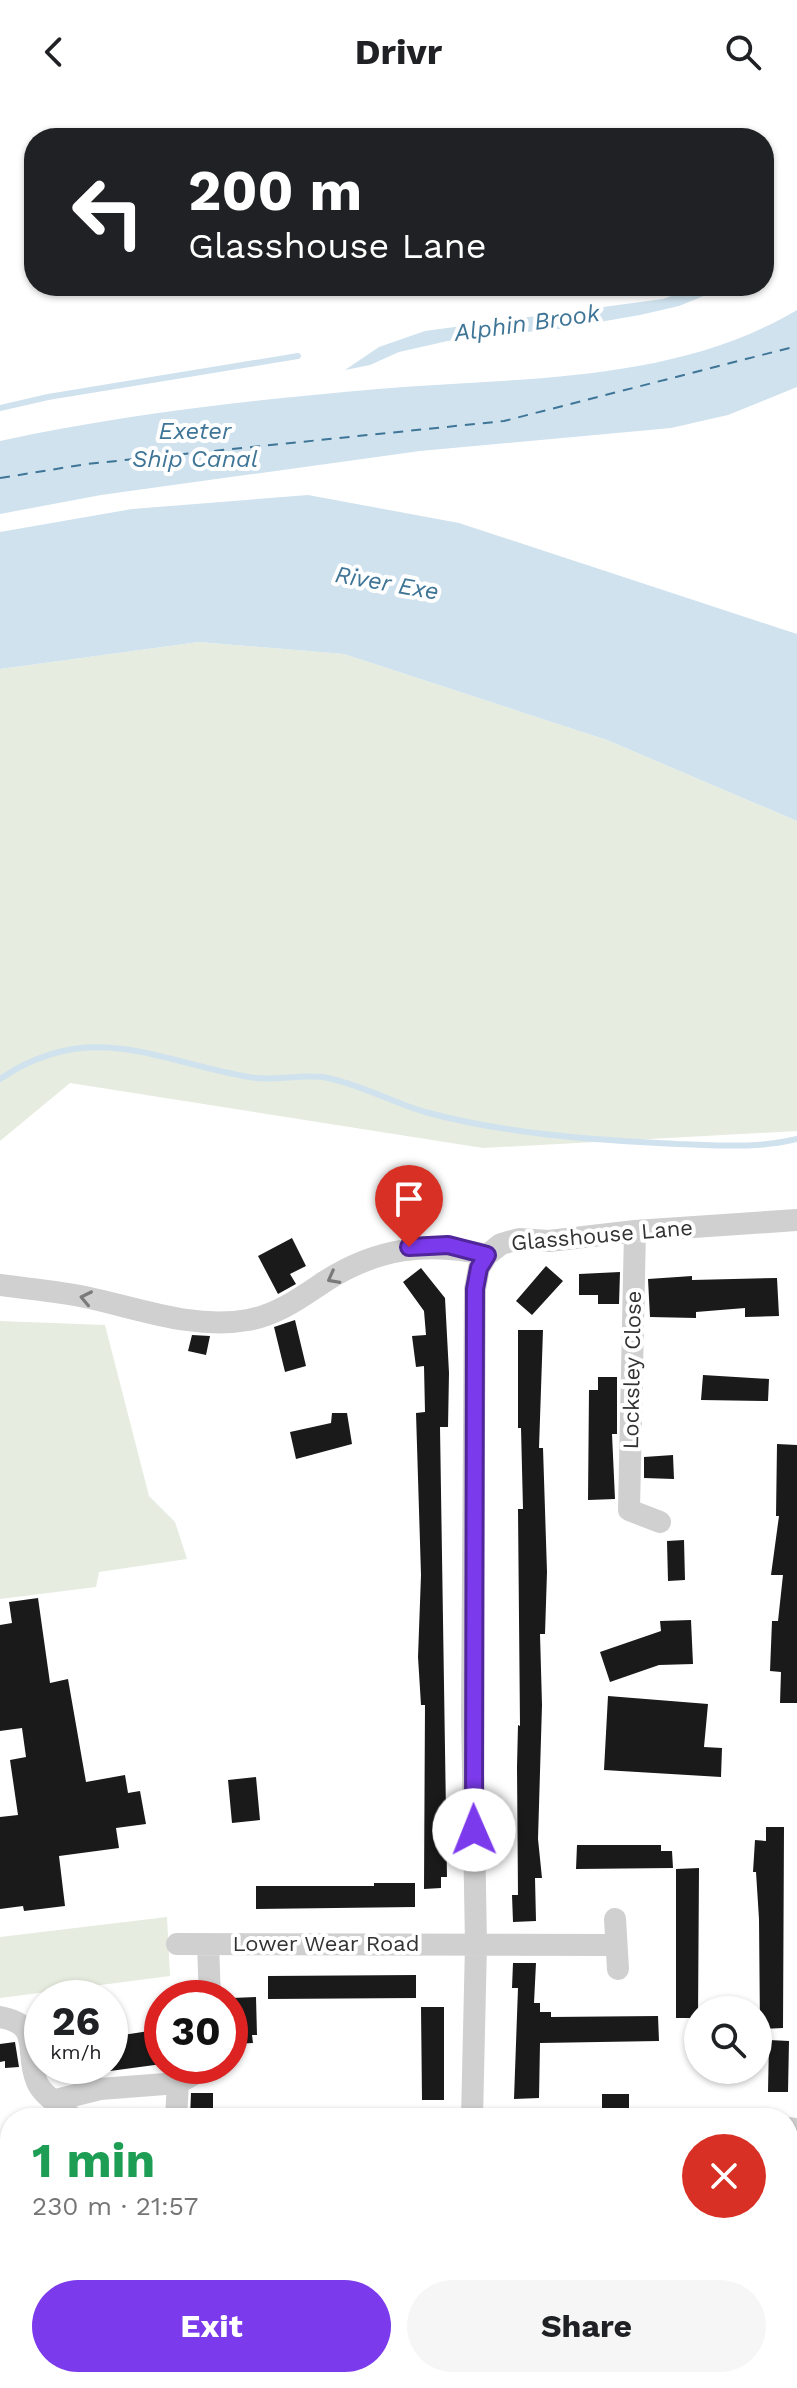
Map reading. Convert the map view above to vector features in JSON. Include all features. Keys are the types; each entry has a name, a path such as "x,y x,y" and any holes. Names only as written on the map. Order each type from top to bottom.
{"street":[{"name":"Glasshouse Lane","path":"0,1285 83,1296 179,1320 239,1322 285,1307 326,1280 409,1247 448,1245 487,1255 501,1244 519,1239 549,1241 635,1231 797,1220"},
{"name":"Locksley Close","path":"635,1231 620,1509 660,1522"},
{"path":"472,2108 476,1944 472,1715 475,1289 479,1268 487,1255"},
{"path":"615,1919 618,1969"},
{"name":"Lower Wear Road","path":"177,1944 616,1945"},
{"path":"208,1944 209,1980"},
{"path":"0,2017 15,2020 24,2027 37,2083 64,2108"},
{"path":"56,2100 100,2089 165,2084"},
{"path":"177,2108 178,2084"}],"shaded area":[{"path":"199,642 344,654 607,740 797,821 797,1131 483,1148 70,1083 0,1141 0,669"},
{"path":"0,1321 105,1325 149,1496 175,1522 187,1559 99,1572 96,1587 0,1599"},
{"path":"167,1917 170,1976 128,1981 24,1980 24,1995 0,1998 0,1937"}],"water":[{"name":"Alphin Brook","path":"704,296 679,306 640,315 559,329 461,338 399,352 370,365 345,370 379,347 425,331"},
{"name":"Exeter Ship Canal","path":"797,310 797,387 728,415 671,428 420,451 101,495 0,514 0,441 94,423 236,403 594,373 699,352 749,334"},
{"name":"River Exe","path":"308,495 459,523 797,634 797,821 607,740 344,654 199,642 0,669 0,532 132,509"}],"building":[{"path":"292,1238 306,1266 290,1274 296,1284 278,1294 258,1256"},
{"path":"546,1266 563,1281 532,1315 516,1301"},
{"path":"421,1268 445,1298 449,1373 448,1427 440,1427 447,1877 441,1877 441,1888 424,1889 425,1705 421,1705 418,1657 421,1575 416,1413 425,1412 424,1366 416,1367 412,1336 426,1335 424,1311 403,1282"},
{"path":"620,1272 619,1304 598,1304 598,1295 579,1295 579,1274"},
{"path":"692,1276 692,1280 777,1278 779,1316 745,1317 745,1308 696,1312 696,1318 650,1317 648,1279"},
{"path":"295,1320 306,1366 285,1372 274,1327"},
{"path":"518,1330 543,1330 539,1448 543,1448 547,1572 545,1634 540,1634 542,1705 538,1839 542,1878 535,1878 536,1921 513,1922 512,1895 518,1895 518,1509 523,1509 521,1428 518,1428"},
{"path":"192,1335 210,1336 206,1355 188,1351"},
{"path":"703,1375 769,1379 768,1401 701,1400"},
{"path":"598,1377 617,1377 617,1434 612,1434 615,1499 588,1500 589,1390 598,1390"},
{"path":"332,1413 347,1413 352,1444 296,1459 290,1432 331,1423"},
{"path":"777,1444 797,1445 797,1703 780,1703 781,1672 770,1671 772,1621 778,1621 783,1575 771,1575 779,1516 776,1516"},
{"path":"673,1455 674,1479 644,1478 644,1457"},
{"path":"684,1540 685,1580 668,1581 667,1541"},
{"path":"38,1598 50,1683 68,1679 86,1782 125,1775 128,1793 140,1791 146,1824 116,1828 119,1848 59,1856 65,1906 24,1911 23,1906 0,1909 0,1817 18,1815 10,1760 26,1757 22,1728 0,1731 0,1625 12,1623 9,1602"},
{"path":"691,1620 693,1664 659,1665 610,1682 600,1652 661,1631 660,1621"},
{"path":"608,1696 708,1704 704,1747 722,1748 721,1777 604,1770"},
{"path":"256,1777 260,1820 232,1823 228,1780"},
{"path":"766,1827 784,1827 783,2028 772,2028 772,1996 760,1996 759,1919 756,1872 753,1872 755,1840 766,1841"},
{"path":"577,1845 661,1845 661,1851 672,1851 673,1868 576,1869"},
{"path":"699,1868 698,1996 684,1996 684,2018 676,2018 676,1869"},
{"path":"374,1883 415,1883 415,1907 256,1909 256,1886 374,1886"},
{"path":"513,1963 536,1963 534,2003 540,2003 540,2012 551,2012 551,2017 658,2016 659,2041 540,2043 539,2098 514,2099 518,1988 512,1988"},
{"path":"416,1975 416,1998 268,1999 268,1976"},
{"path":"248,1997 256,1997 257,2035 252,2035 253,2043 248,2043"},
{"path":"421,2007 444,2007 444,2100 422,2100"},
{"path":"144,2032 144,2066 128,2069 128,2034"},
{"path":"772,2040 789,2041 788,2092 768,2092 768,2084 772,2084"},
{"path":"15,2042 19,2067 5,2068 5,2061 0,2062 0,2044"},
{"path":"191,2093 213,2093 213,2108 190,2108"},
{"path":"602,2094 629,2094 629,2108 602,2108"}],"waterway":[{"path":"0,408 48,397 298,356"},
{"path":"0,1079 33,1061 64,1051 94,1047 124,1049 249,1077 328,1078 425,1112 518,1131 707,1145 752,1145 797,1139"}],"ferry route":[{"path":"0,478 87,464 504,421 797,346"}],"route":[{"path":"409,1247 448,1245 487,1255 479,1268 475,1289 474,1830"}]}
